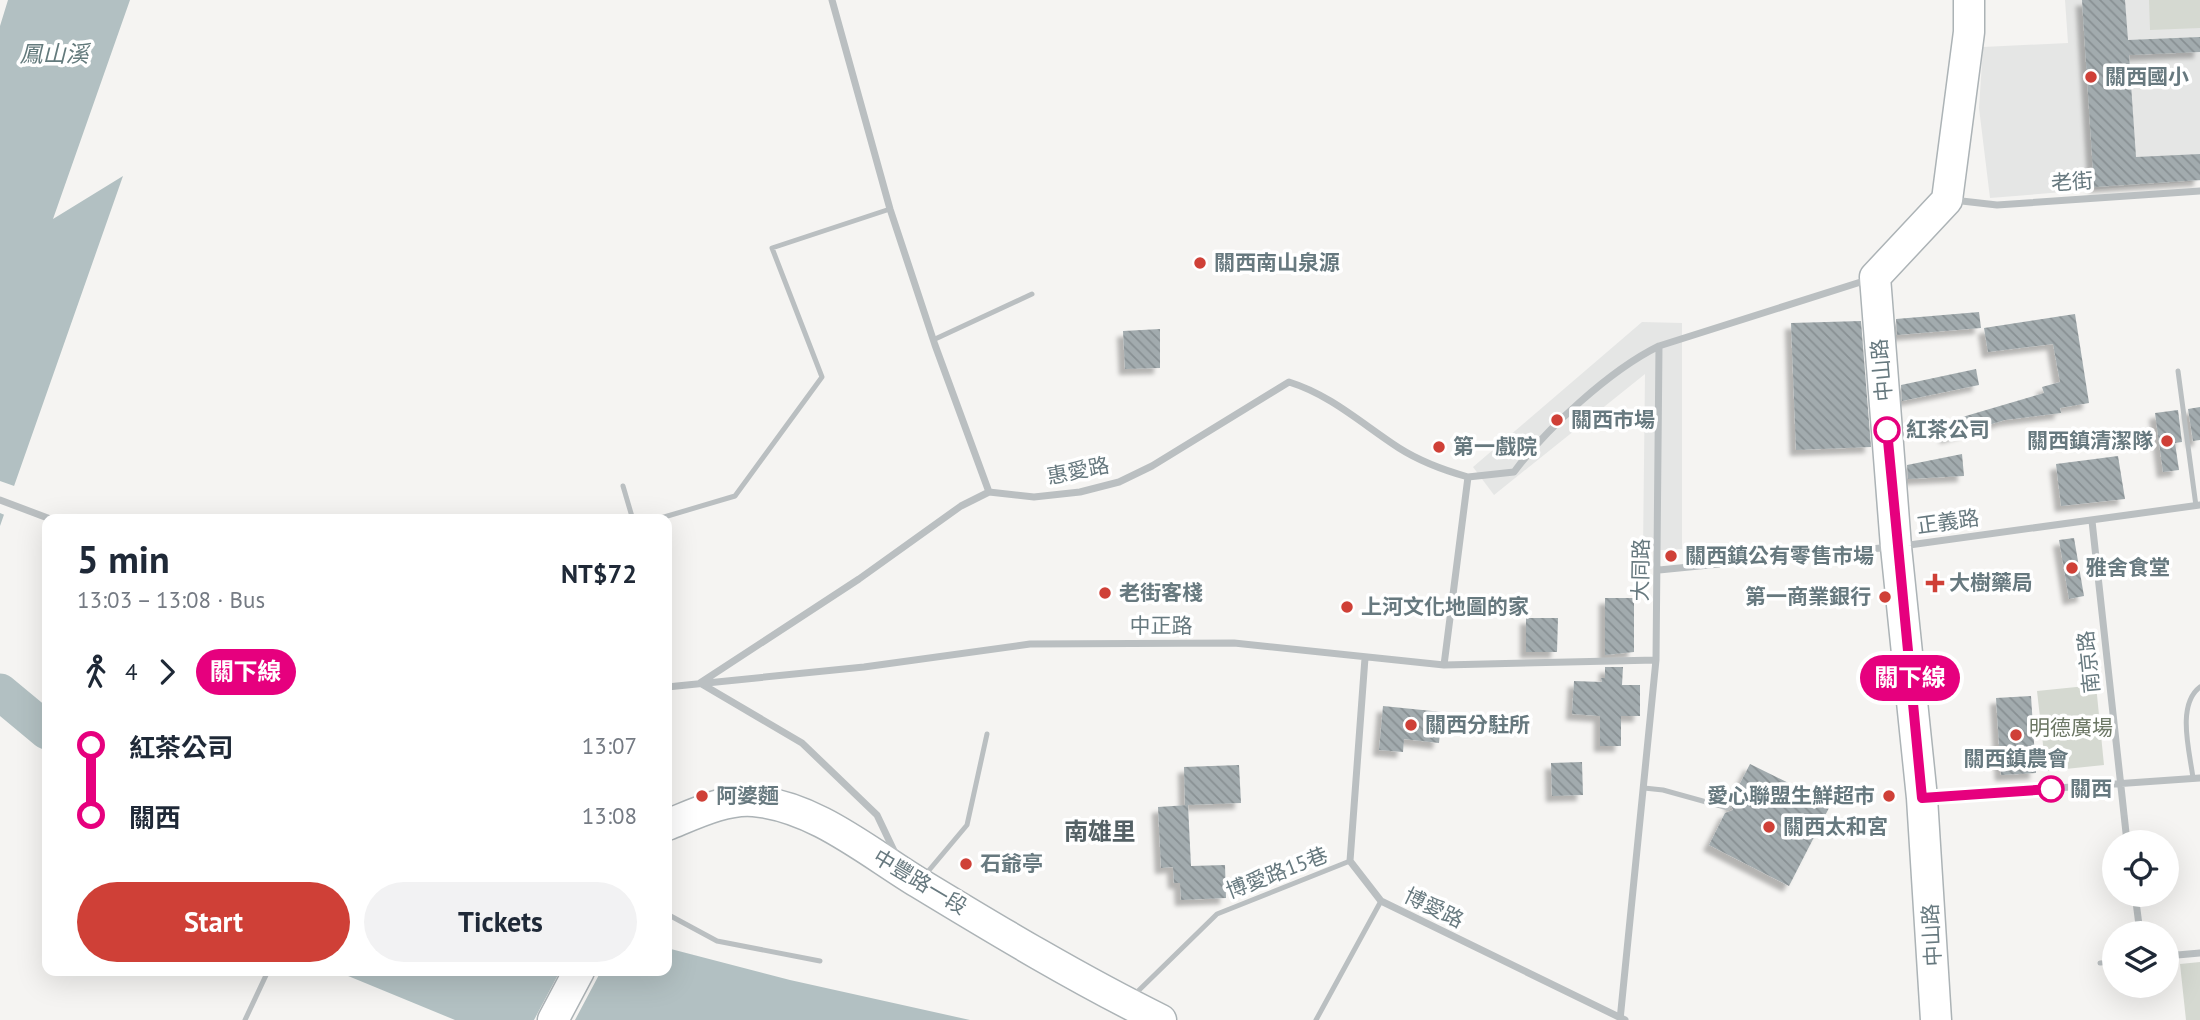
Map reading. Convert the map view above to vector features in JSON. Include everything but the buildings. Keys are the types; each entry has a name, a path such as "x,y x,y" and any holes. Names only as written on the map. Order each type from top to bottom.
{"street":[{"path":"832,0 890,209 933,340 989,492 961,506 859,579 700,683 802,743 877,816 912,878"},
{"path":"1659,346 1875,277 1947,200 1969,32 1969,0"},
{"name":"老街","path":"1947,200 1997,205 2200,191"},
{"name":"中山路","path":"1875,277 1896,547 1922,798 1936,1020"},
{"name":"惠愛路","path":"989,492 1034,497 1080,492 1119,482 1152,466 1289,382 1317,391 1401,449 1434,467 1468,477 1514,472 1536,443 1635,358 1659,346"},
{"name":"大同路","path":"1622,1019 1656,660 1659,570 1659,346"},
{"path":"1444,665 1468,477"},
{"path":"0,500 42,515"},
{"name":"正義路","path":"1659,570 1896,547 2198,505"},
{"name":"南京路","path":"2092,521 2125,830"},
{"name":"中正路","path":"672,686 864,667 1030,644 1234,643 1444,665 1656,660"},
{"path":"1350,861 1365,658"},
{"path":"1922,798 2197,778"},
{"name":"中豐路一段","path":"672,823 708,809 750,800 779,805 823,823 1126,1003 1161,1020"},
{"name":"博愛路","path":"1350,861 1381,901 1622,1019"},
{"path":"2179,955 2200,953"},
{"path":"553,1020 576,976"}],"lane":[{"path":"672,515 735,496 822,377 772,248 890,209"},
{"path":"933,340 1032,294"},
{"path":"2178,370 2198,505"},
{"path":"623,486 632,514"},
{"path":"2197,778 2186,716 2195,691 2200,687"},
{"path":"912,878 967,825 987,734"},
{"path":"1644,788 1663,790 1728,808"},
{"name":"博愛路15巷","path":"1126,1003 1217,914 1350,861"},
{"path":"1316,1020 1381,901"},
{"path":"672,917 717,941 820,961"},
{"path":"245,1020 266,976"}],"shaded area":[{"name":"關西國小","path":"2065,0 2200,0 2200,181 1990,198 1979,108 1983,47 2068,43"},
{"name":"關西市場","path":"1642,322 1682,323 1682,549 1643,551 1645,374 1494,495 1473,467"}],"green space":[{"path":"2149,0 2200,0 2200,28 2150,30"},
{"name":"明德廣場","path":"2096,685 2104,765 2046,771 2037,691"},
{"path":"2200,962 2200,1020 2186,1020 2180,964"}],"water":[{"name":"鳳山溪","path":"8,0 130,0 53,219 123,176 0,526 0,26"},
{"path":"672,949 790,980 970,1020 455,1020 348,976 672,976"}],"pier":[{"path":"0,481 17,487 7,516 0,513"},
{"path":"557,976 598,976 575,1020 534,1020"}],"waterway":[{"path":"0,692 42,727"}],"bus line":[{"name":"關下線","path":"1887,430 1896,547 1922,798 2051,789"}],"place":[{"name":"關西國小","path":"2091,77"},
{"name":"關西南山泉源","path":"1200,263"},
{"name":"關西市場","path":"1557,420"},
{"name":"紅茶公司","path":"1887,430"},
{"name":"關西鎮清潔隊","path":"2167,441"},
{"name":"第一戲院","path":"1439,447"},
{"name":"關西鎮公有零售市場","path":"1671,556"},
{"name":"雅舍食堂","path":"2072,568"},
{"name":"大樹藥局","path":"1935,583"},
{"name":"老街客棧","path":"1105,593"},
{"name":"第一商業銀行","path":"1885,597"},
{"name":"上河文化地圖的家","path":"1347,607"},
{"name":"關西分駐所","path":"1411,725"},
{"name":"關西鎮農會","path":"2016,735"},
{"name":"關西","path":"2051,789"},
{"name":"阿婆麵","path":"702,796"},
{"name":"愛心聯盟生鮮超市","path":"1889,796"},
{"name":"關西太和宮","path":"1769,827"},
{"name":"石爺亭","path":"966,864"}],"district":[{"name":"南雄里","path":"1100,832"}]}
